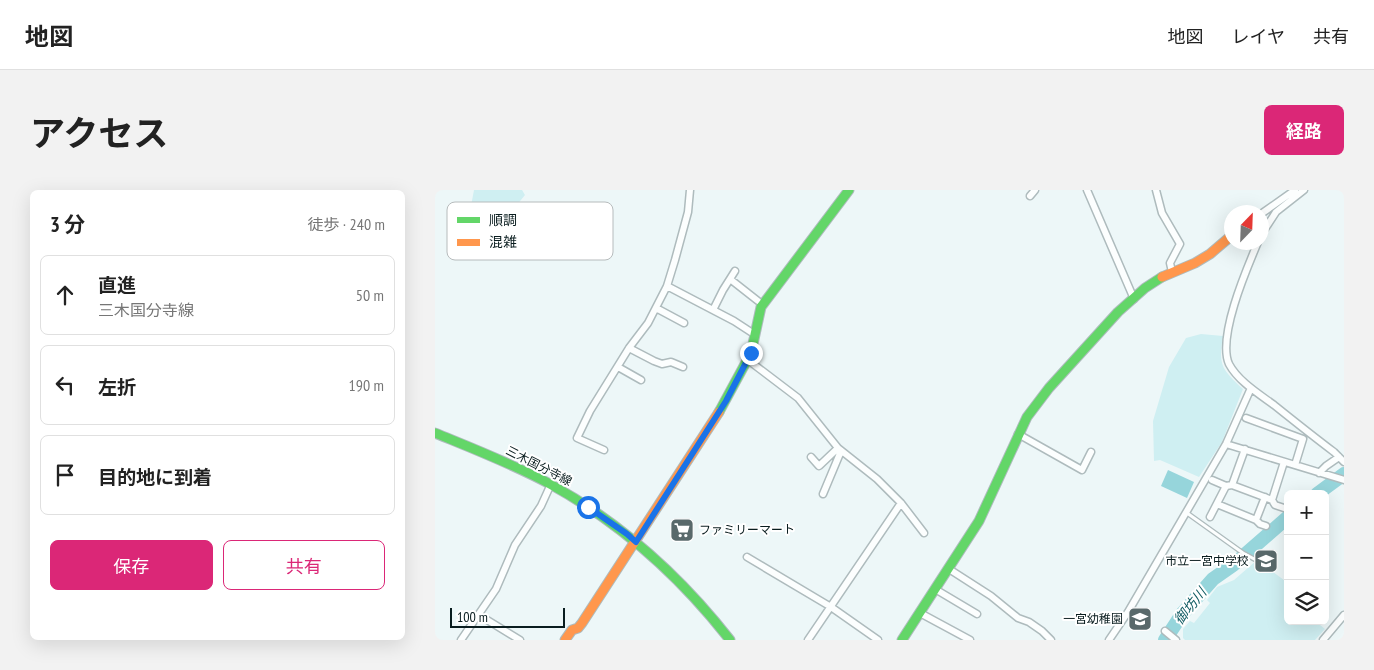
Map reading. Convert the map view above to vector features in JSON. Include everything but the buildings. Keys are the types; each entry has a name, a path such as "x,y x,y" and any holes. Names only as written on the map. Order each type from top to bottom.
{"street":[{"path":"604,450 577,438 590,410 629,348 648,323 667,286 688,212 690,190"},
{"path":"565,640 572,630 578,628 581,624 726,401 748,360 753,346 761,307 849,190"},
{"path":"1030,196 1035,190"},
{"path":"1087,190 1134,299"},
{"path":"1156,190 1162,213 1180,244 1170,263 1173,272"},
{"path":"1269,208 1295,190"},
{"path":"1269,220 1276,212 1304,190"},
{"path":"902,640 979,521 1018,434 1027,417 1049,388 1118,312 1161,277 1195,263 1210,254 1224,242"},
{"path":"1255,250 1238,290 1226,348 1228,362 1237,375 1251,388 1342,460"},
{"path":"713,310 735,271"},
{"path":"730,279 759,301"},
{"path":"667,286 735,321 754,334"},
{"path":"656,308 684,323"},
{"path":"629,348 662,364 671,362 683,367"},
{"path":"748,360 798,398 840,450 877,479 901,503 924,533"},
{"path":"618,366 641,380"},
{"path":"1109,640 1189,514 1229,444 1251,388"},
{"path":"1246,418 1303,439 1295,465"},
{"name":"三木国分寺線","path":"435,433 523,470 551,484 627,534 710,613 730,640"},
{"path":"1018,434 1082,470 1091,452"},
{"path":"1229,444 1340,479"},
{"path":"1210,517 1229,485 1245,449"},
{"path":"811,457 819,466 840,450"},
{"path":"823,494 840,450"},
{"path":"1319,473 1325,466 1342,460"},
{"path":"1272,500 1284,462"},
{"path":"1212,480 1265,497 1272,500 1275,505 1284,508"},
{"path":"461,640 496,589 515,545 541,506 551,484"},
{"path":"1256,520 1265,497"},
{"path":"808,640 901,503"},
{"path":"1217,504 1256,520 1265,526"},
{"path":"747,557 831,607 878,640"},
{"path":"949,569 991,596 1018,618 1029,622 1043,631 1051,640"},
{"path":"935,589 977,614"},
{"path":"920,613 970,640"},
{"path":"479,615 518,640"},
{"path":"1326,639 1344,615"},
{"path":"1165,632 1175,639"}],"lane":[{"path":"1189,514 1256,560"}],"shaded area":[{"path":"474,190 522,190 525,195 519,202 472,202"},
{"path":"1201,334 1223,336 1221,354 1223,366 1243,389 1222,442 1199,477 1160,460 1154,461 1153,421 1169,367 1186,338"},
{"path":"1257,560 1284,580 1284,625 1320,625 1325,629 1315,640 1185,640 1183,638 1183,629 1190,621 1194,623 1210,603 1207,600 1217,587 1234,580"}],"water":[{"path":"1168,470 1194,482 1187,498 1161,486"}],"waterway":[{"name":"御坊川","path":"1322,490 1344,474"},
{"name":"御坊川","path":"1165,640 1182,614 1213,579 1233,565 1284,520"}],"traffic: fast":[{"path":"719,412 751,353 761,307 849,190"},
{"path":"902,640 979,521 1027,417 1049,388 1118,312 1145,288 1162,277"},
{"path":"435,433 536,477 576,499 601,516 670,573 691,594 730,640"}],"traffic: slow":[{"path":"1162,277 1195,263 1210,254 1224,242"},
{"path":"565,640 572,630 578,628 582,623 719,412"}],"place":[{"name":"ファミリーマート","path":"682,530"},
{"name":"市立一宮中学校","path":"1266,561"},
{"name":"一宮幼稚園","path":"1140,619"}],"route":[{"path":"588,507 636,542 726,401 751,353"}]}
